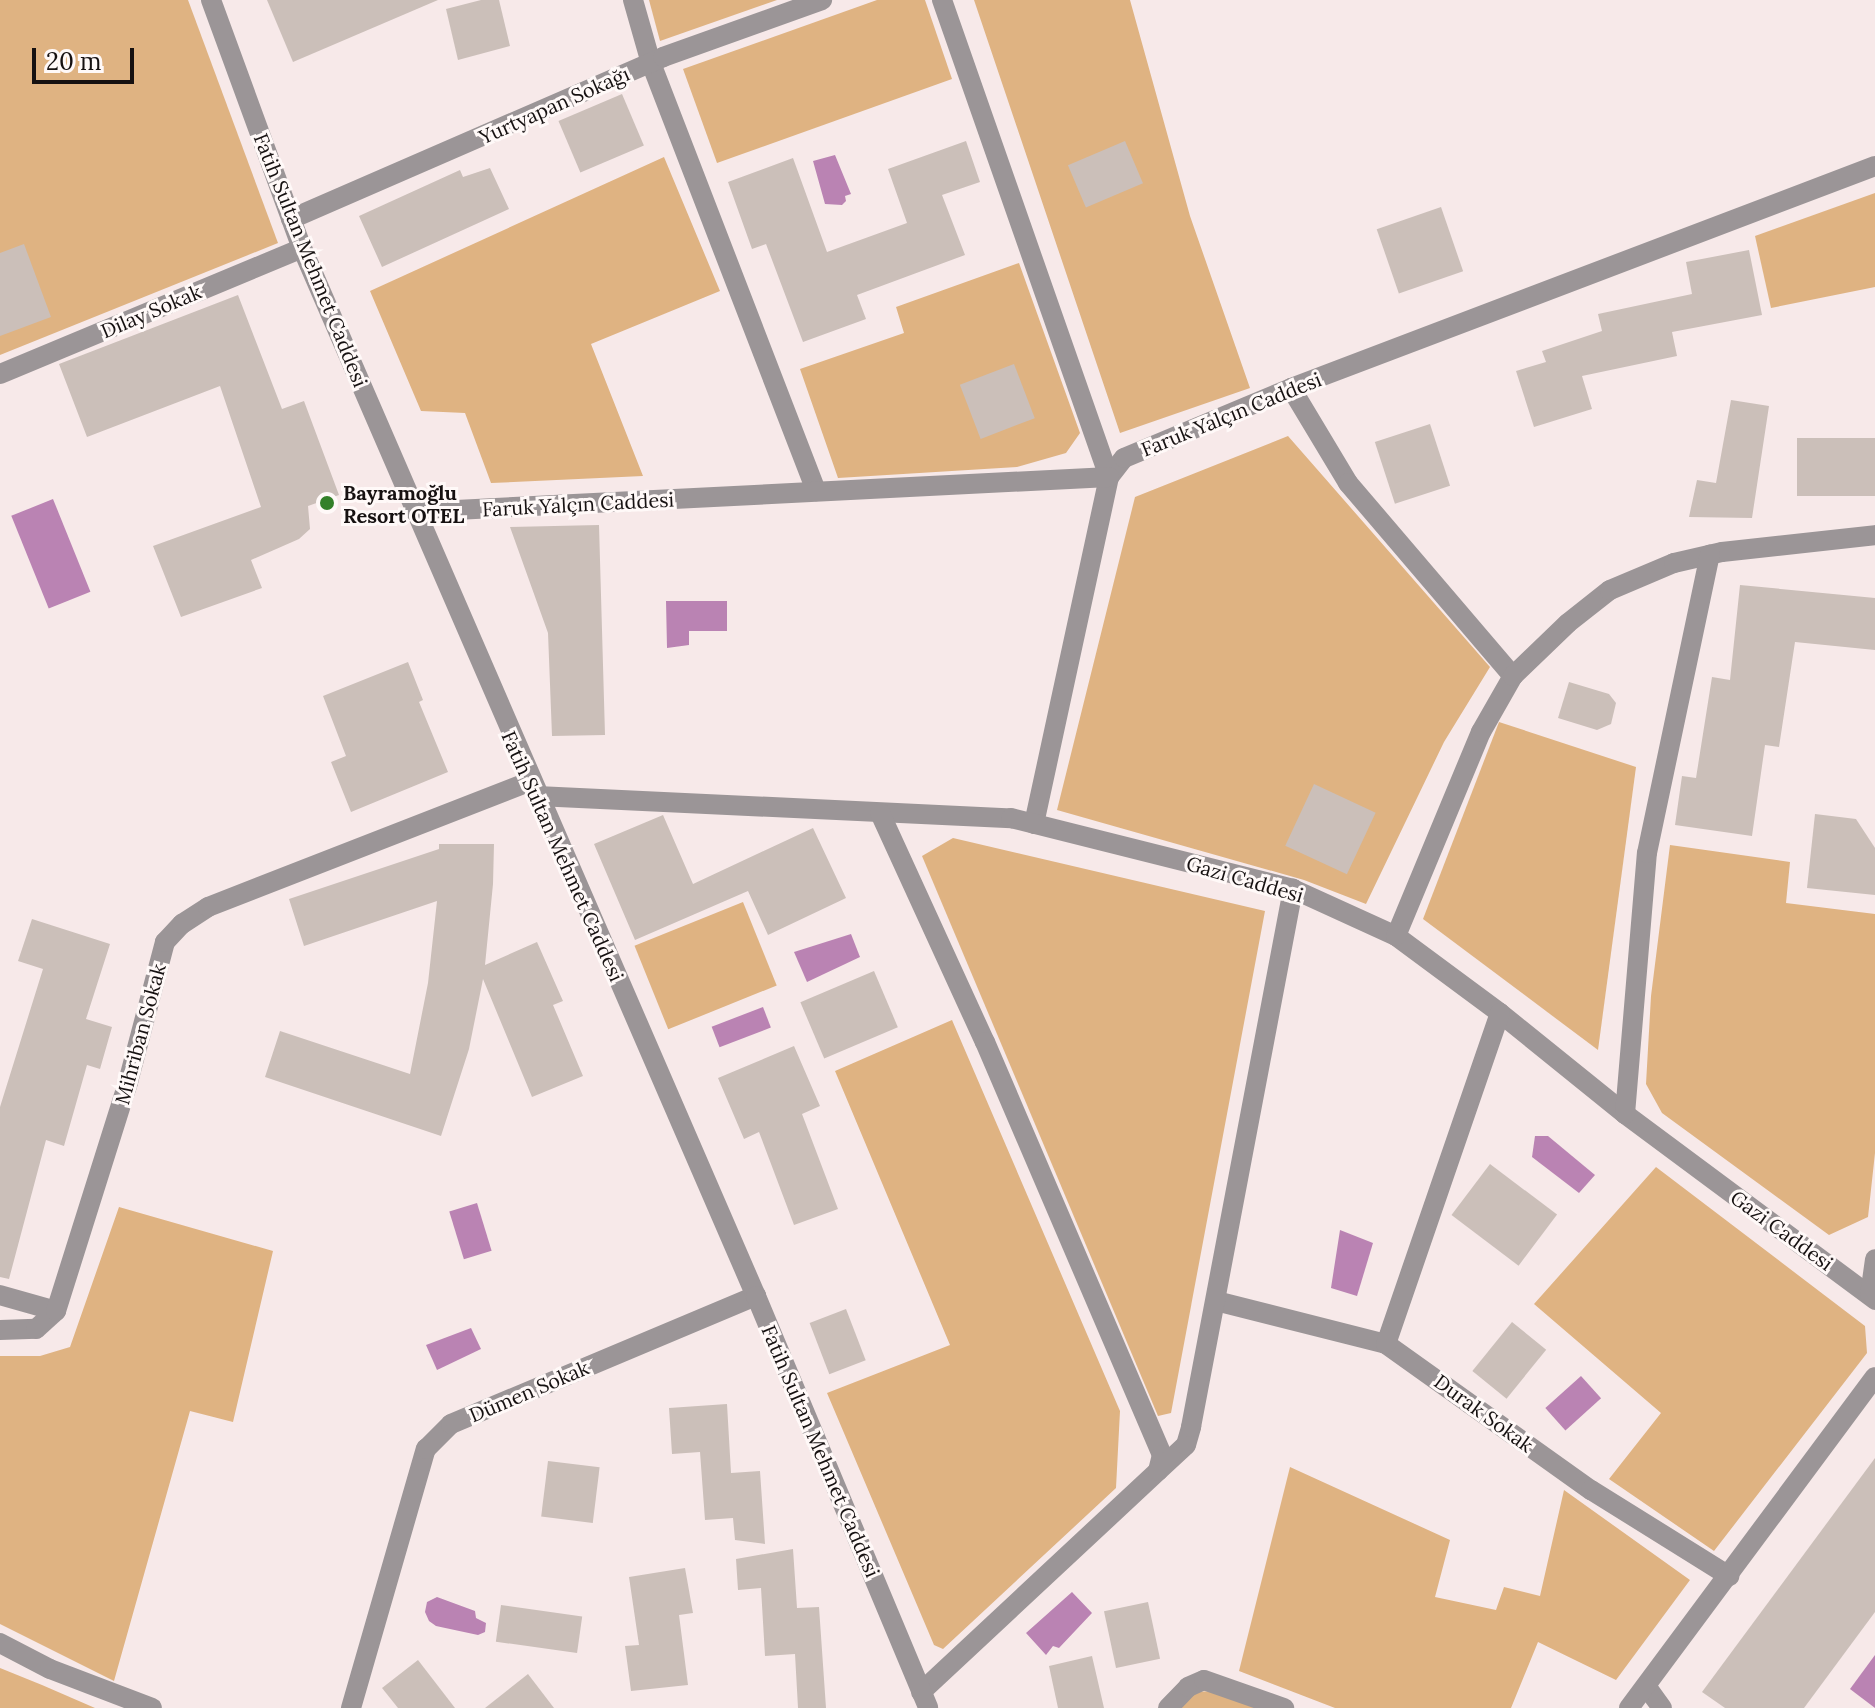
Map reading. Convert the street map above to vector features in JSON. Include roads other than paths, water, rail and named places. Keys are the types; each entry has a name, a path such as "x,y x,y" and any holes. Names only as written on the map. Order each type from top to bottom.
{"street":[{"name":"Fatih Sultan Mehmet Caddesi","path":"211,0 302,248 756,1296 924,1700"},
{"path":"633,0 651,63 816,491"},
{"name":"Yurtyapan Sokağı","path":"291,219 651,63 822,0"},
{"path":"942,0 1109,477 1034,824"},
{"name":"Faruk Yalçın Caddesi","path":"416,512 1109,477 1124,458 1291,388 1875,166"},
{"name":"Dilay Sokak","path":"0,374 302,248"},
{"path":"1291,388 1348,483 1513,676"},
{"path":"1396,936 1481,732 1513,676 1568,623 1610,590 1674,563 1710,555 1875,535"},
{"path":"1625,1114 1647,853 1710,555"},
{"name":"Gazi Caddesi","path":"534,789 880,813 1011,818 1293,889 1396,936 1500,1013 1625,1114 1873,1297"},
{"name":"Mihriban Sokak","path":"56,1311 128,1082 165,942 182,924 208,907 534,789"},
{"path":"880,813 985,1042 1162,1455 1158,1471"},
{"path":"924,1700 1186,1445 1293,889"},
{"path":"1386,1344 1500,1013"},
{"path":"1873,1297 1875,1259"},
{"path":"0,1295 56,1311"},
{"name":"Dümen Sokak","path":"351,1708 426,1449 451,1424 756,1296"},
{"name":"Durak Sokak","path":"1216,1301 1386,1344 1591,1490 1729,1576"},
{"path":"0,1330 36,1329 56,1311"},
{"path":"1629,1708 1875,1377"},
{"path":"0,1643 50,1669 152,1708"},
{"path":"1168,1708 1188,1687 1204,1680 1284,1708"},
{"path":"1646,1686 1662,1708"}],"place":[{"name":"Bayramoğlu Resort OTEL","path":"327,503"}]}
